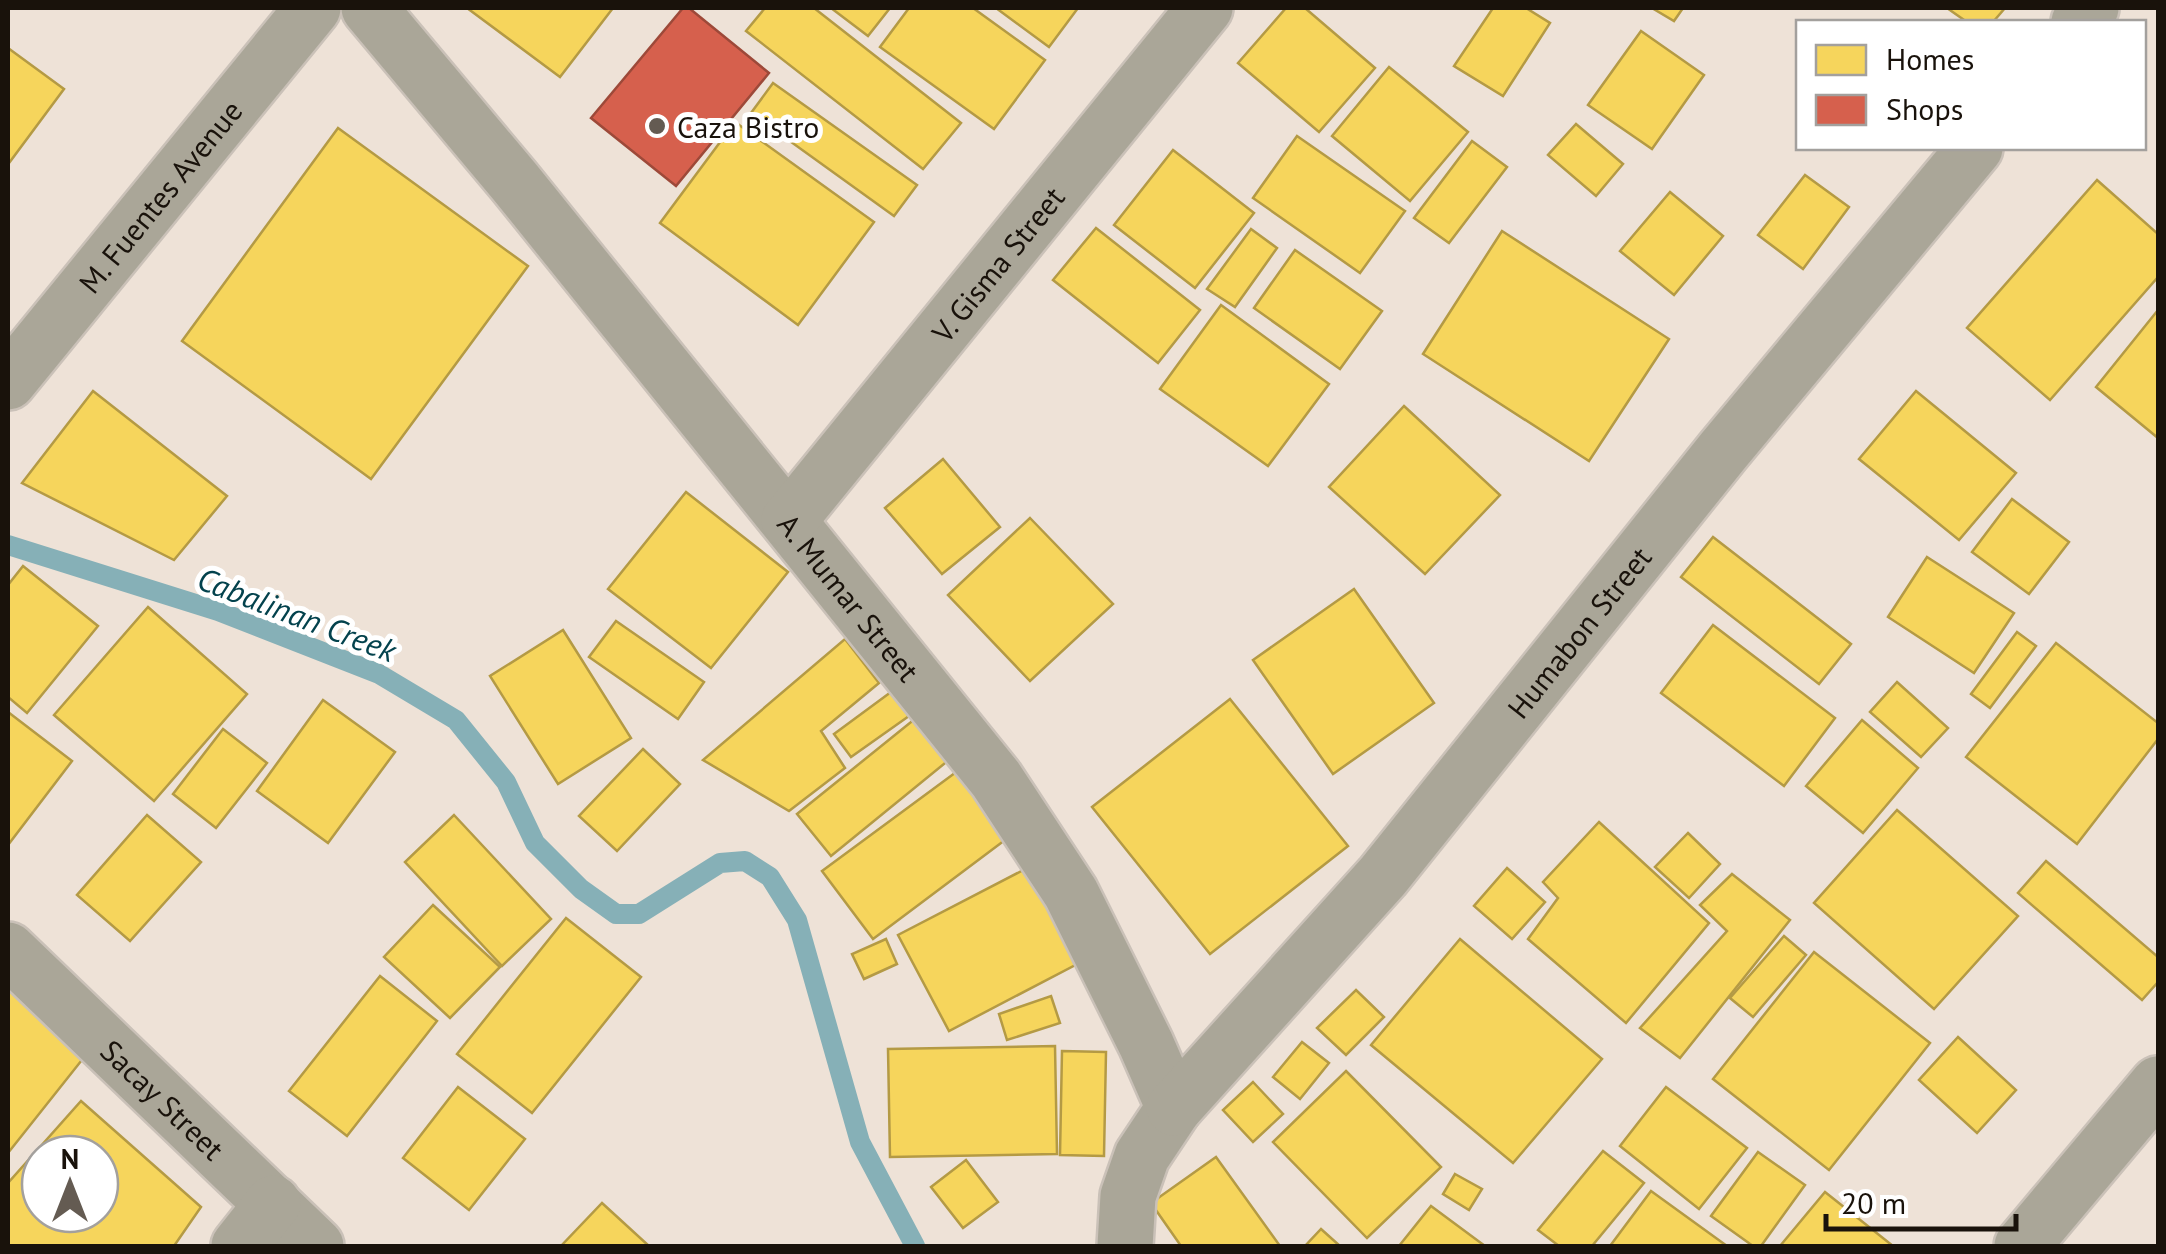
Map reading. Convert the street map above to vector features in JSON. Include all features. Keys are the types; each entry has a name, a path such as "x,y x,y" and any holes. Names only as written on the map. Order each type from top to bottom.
{"street":[{"name":"M. Fuentes Avenue","path":"8,382 313,8"},
{"name":"A. Mumar Street","path":"369,8 514,181 996,780 1072,892 1174,1108"},
{"name":"V. Gisma Street","path":"789,520 1204,8"},
{"name":"Humabon Street","path":"1174,1108 1382,876 1724,450 1973,150"},
{"name":"Sacay Street","path":"8,950 316,1246"},
{"path":"2022,1246 2158,1084"},
{"path":"1125,1246 1128,1196 1142,1156 1174,1108"},
{"path":"239,1246 273,1204"}],"building: Homes":[{"path":"467,8 613,8 560,77"},
{"path":"765,8 814,8 961,123 923,169 746,31"},
{"path":"831,8 890,8 868,36"},
{"path":"909,8 973,8 1045,60 994,129 880,47"},
{"path":"996,8 1078,8 1049,47"},
{"path":"1286,8 1305,8 1375,68 1319,132 1238,63"},
{"path":"1493,8 1526,8 1550,23 1503,96 1454,66"},
{"path":"1652,8 1683,8 1674,21"},
{"path":"1947,8 2005,8 1995,20 1964,20"},
{"path":"1641,31 1704,75 1652,149 1588,105"},
{"path":"8,48 64,89 9,163 8,162"},
{"path":"1389,67 1468,132 1410,201 1332,136"},
{"path":"773,83 917,185 894,216 751,113"},
{"path":"735,122 874,222 798,325 660,223"},
{"path":"1576,124 1623,164 1596,196 1548,155"},
{"path":"338,128 528,266 371,479 182,341"},
{"path":"1297,136 1405,211 1360,273 1253,198"},
{"path":"1472,141 1507,167 1449,243 1414,218"},
{"path":"1173,150 1254,213 1195,288 1114,225"},
{"path":"1805,175 1849,207 1803,269 1758,235"},
{"path":"2097,180 2158,234 2158,277 2050,400 1967,328"},
{"path":"1670,192 1723,236 1674,295 1620,251"},
{"path":"1096,228 1200,310 1158,363 1053,280"},
{"path":"1251,229 1277,248 1235,307 1207,289"},
{"path":"1502,231 1669,339 1589,461 1423,354"},
{"path":"1295,250 1382,311 1340,369 1254,308"},
{"path":"1221,305 1329,384 1268,466 1160,389"},
{"path":"2158,310 2158,438 2096,387"},
{"path":"93,391 227,496 174,560 22,483"},
{"path":"1916,391 2016,473 1959,540 1859,459"},
{"path":"1404,406 1500,495 1425,574 1329,487"},
{"path":"943,459 1000,527 942,574 885,508"},
{"path":"686,492 788,572 711,668 608,589"},
{"path":"2012,499 2069,542 2029,594 1972,552"},
{"path":"1030,518 1113,604 1030,681 948,595"},
{"path":"1713,537 1851,644 1819,684 1681,577"},
{"path":"1927,557 2014,613 1974,673 1888,617"},
{"path":"23,566 98,626 27,713 8,697 8,585"},
{"path":"1354,589 1434,703 1333,774 1253,660"},
{"path":"148,607 247,694 154,801 54,715"},
{"path":"616,621 704,682 678,719 589,657"},
{"path":"1713,625 1835,718 1784,786 1661,693"},
{"path":"563,630 631,738 558,784 490,676"},
{"path":"2017,632 2036,646 1990,708 1971,694"},
{"path":"845,639 879,683 821,731 845,768 789,811 703,760"},
{"path":"2056,643 2158,723 2158,739 2077,844 1966,757"},
{"path":"1897,682 1948,728 1921,757 1870,712"},
{"path":"891,692 909,716 851,757 834,734"},
{"path":"1230,699 1348,846 1210,954 1092,807"},
{"path":"323,700 395,752 328,843 257,791"},
{"path":"8,712 72,761 8,845"},
{"path":"916,718 950,759 831,856 797,814"},
{"path":"1862,720 1918,768 1863,833 1806,786"},
{"path":"223,729 267,763 216,828 173,794"},
{"path":"643,749 680,784 617,851 579,816"},
{"path":"963,767 1013,834 873,939 822,871"},
{"path":"1897,810 2018,916 1934,1009 1814,903"},
{"path":"147,815 201,862 130,941 77,895"},
{"path":"454,815 551,919 502,966 405,862"},
{"path":"1599,822 1709,923 1626,1023 1528,939 1558,898 1543,882"},
{"path":"1688,833 1720,864 1689,898 1655,867"},
{"path":"2046,861 2158,957 2158,982 2142,1000 2018,893"},
{"path":"1033,865 1083,961 949,1031 898,935"},
{"path":"1507,868 1545,902 1512,939 1474,906"},
{"path":"1732,874 1790,920 1680,1058 1640,1028 1727,931 1700,905"},
{"path":"433,905 500,967 450,1018 384,957"},
{"path":"566,918 641,977 532,1113 457,1054"},
{"path":"1784,936 1806,955 1753,1017 1730,998"},
{"path":"886,939 897,964 864,979 852,954"},
{"path":"1460,939 1602,1059 1513,1163 1371,1045"},
{"path":"1814,952 1930,1043 1829,1170 1713,1079"},
{"path":"380,976 437,1021 347,1136 289,1091"},
{"path":"8,978 93,1046 8,1153"},
{"path":"1356,990 1384,1017 1346,1055 1317,1028"},
{"path":"1051,996 1060,1023 1007,1040 999,1014"},
{"path":"1958,1037 2016,1090 1977,1133 1919,1080"},
{"path":"1302,1042 1329,1063 1300,1099 1273,1077"},
{"path":"1055,1046 1057,1154 890,1157 888,1049"},
{"path":"1062,1051 1106,1052 1104,1156 1060,1155"},
{"path":"1346,1071 1441,1167 1367,1238 1273,1142"},
{"path":"1253,1082 1283,1114 1253,1142 1223,1110"},
{"path":"458,1087 525,1139 469,1210 403,1158"},
{"path":"1666,1087 1747,1148 1699,1209 1620,1146"},
{"path":"81,1101 118,1134 52,1134"},
{"path":"120,1135 201,1207 174,1246 8,1246 8,1183 20,1170 20,1234 120,1234"},
{"path":"1603,1151 1644,1183 1592,1246 1559,1246 1538,1230"},
{"path":"1758,1152 1805,1185 1761,1246 1753,1246 1711,1216"},
{"path":"1216,1157 1280,1246 1181,1246 1151,1203"},
{"path":"966,1160 998,1202 963,1228 931,1187"},
{"path":"1455,1174 1482,1189 1469,1210 1443,1194"},
{"path":"1651,1191 1727,1246 1610,1246"},
{"path":"1825,1192 1893,1246 1780,1246"},
{"path":"602,1203 649,1246 561,1246"},
{"path":"1431,1206 1485,1246 1399,1246"},
{"path":"1321,1229 1340,1246 1305,1246"}],"building: Shops":[{"path":"683,8 689,8 769,73 676,186 591,118"}],"waterway":[{"name":"Cabalinan Creek","path":"8,545 218,611 379,674 456,720 506,782 535,843 581,889 616,914 639,914 720,863 745,861 770,877 797,920 860,1142 915,1246"}],"place":[{"name":"Caza Bistro","path":"657,126"}]}
